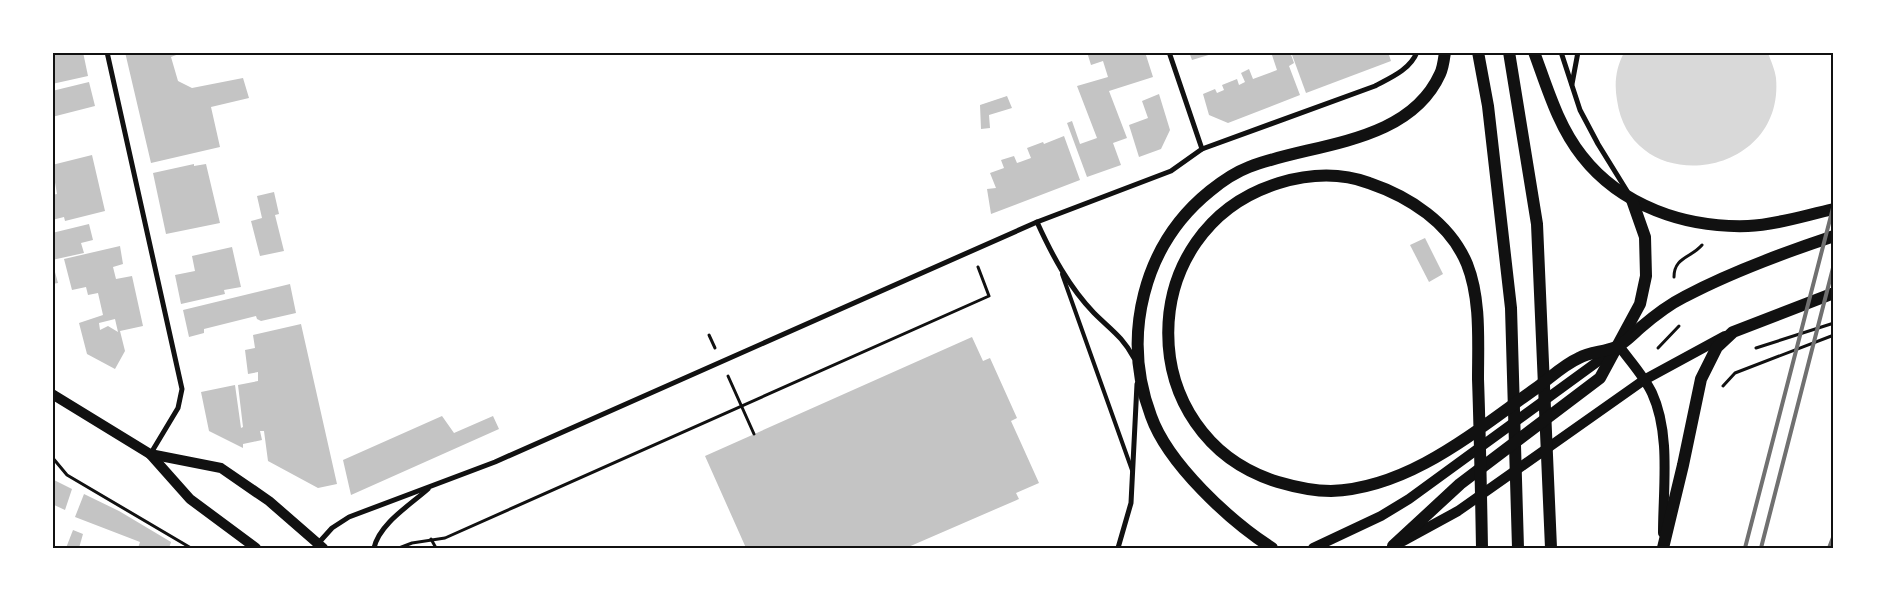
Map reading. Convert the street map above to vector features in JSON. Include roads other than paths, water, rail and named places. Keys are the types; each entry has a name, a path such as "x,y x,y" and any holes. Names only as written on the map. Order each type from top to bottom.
{"main road":[{"path":"1272,548 1252,536 1191,478 1163,440 1151,417 1138,364 1137,326 1144,288 1158,253 1181,220 1210,191 1247,168 1283,156 1327,148 1363,136 1401,118 1425,97 1440,74 1445,52"},
{"path":"1478,52 1488,106 1511,308 1518,548"},
{"path":"1509,52 1537,224 1542,287 1551,548"},
{"path":"1534,52 1559,119 1581,155 1607,183 1632,200 1678,219 1710,224 1748,226 1834,209"},
{"path":"1482,548 1477,334 1475,297 1467,265 1452,238 1431,216 1408,200 1384,188 1349,176 1318,175 1292,179 1256,190 1223,211 1198,236 1183,263 1170,298 1169,348 1175,383 1196,425 1225,457 1260,476 1298,488 1330,491 1361,487 1405,473 1456,445 1580,357 1619,346"},
{"path":"1391,548 1460,484 1600,378 1640,304 1646,276 1646,237 1632,200"},
{"path":"1313,548 1409,500 1619,346 1664,308 1684,296 1797,248 1834,236"},
{"path":"1391,548 1458,511 1644,380 1733,332 1834,293"},
{"path":"1663,548 1701,379 1717,347 1733,332"},
{"path":"1619,346 1644,380 1654,399 1662,430 1663,548"},
{"path":"52,394 150,454 190,499 256,548"},
{"path":"150,454 221,468 268,501 319,547"}],"street":[{"path":"107,52 182,388 178,408 150,454"},
{"path":"1169,52 1202,148"},
{"path":"319,547 332,528 349,517 495,462 1037,222 1171,171 1202,148 1375,86 1398,74 1414,59 1417,52"},
{"path":"1561,52 1580,110 1632,200"},
{"path":"1571,85 1578,52"},
{"path":"1037,222 1060,269 1094,314 1126,342 1138,364 1131,503 1118,548"},
{"path":"374,548 380,534 388,524 432,485"}],"lane":[{"path":"1060,269 1133,474"}],"railway":[{"path":"1745,548 1834,204"},
{"path":"1761,548 1834,264"},
{"path":"1829,548 1834,535"}]}
